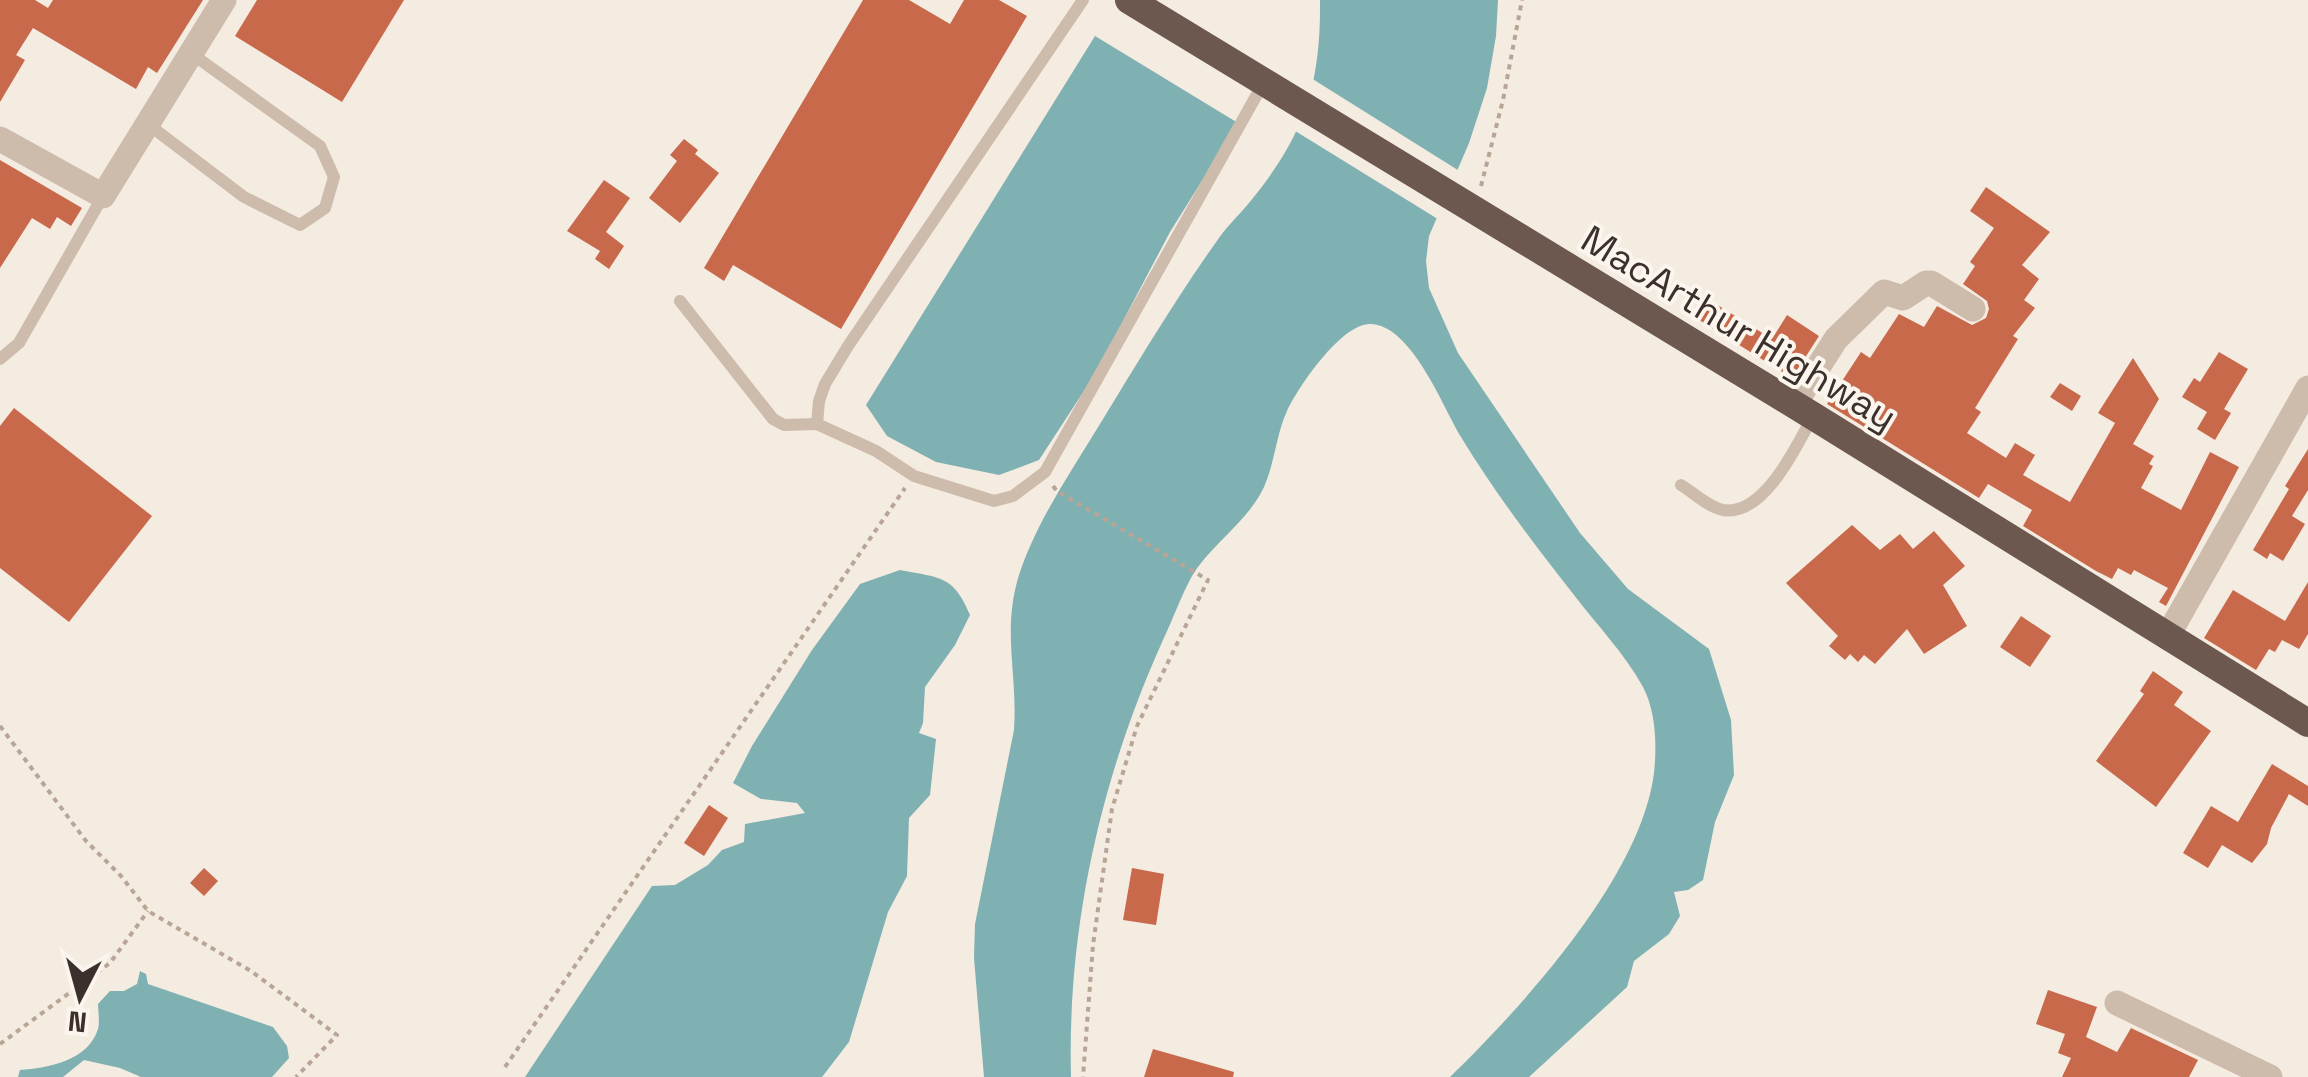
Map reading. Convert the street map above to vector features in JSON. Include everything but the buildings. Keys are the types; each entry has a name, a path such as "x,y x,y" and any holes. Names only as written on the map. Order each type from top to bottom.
{"highway":[{"name":"MacArthur Highway","path":"1129,0 2308,722"}],"street":[{"path":"0,139 103,196 224,0"},
{"path":"1804,411 1836,339 1884,292 1903,298 1930,283 1973,309"},
{"path":"2167,636 2308,388"},
{"path":"2117,1003 2270,1077"}],"lane":[{"path":"817,424 825,384 848,346 1083,0"},
{"path":"148,125 244,197 300,225 325,208 334,177 320,146 192,54"},
{"path":"680,301 773,419 784,425 817,424 876,451 914,476 994,501 1013,496 1045,472 1264,82"},
{"path":"0,359 19,343 103,196"},
{"path":"1681,485 1718,509 1743,507 1779,474 1804,411"}],"path":[{"path":"1464,203 1503,100 1522,0"},
{"path":"505,1066 914,476"},
{"path":"1057,491 1208,580 1137,726 1112,809 1091,963 1083,1077"},
{"path":"0,726 86,841 148,911 250,971 337,1035 296,1077"},
{"path":"0,1044 110,963 148,911"}],"water":[{"path":"1320,0 1498,0 1487,88 1469,143 1429,236 1429,288 1458,353 1580,533 1628,589 1709,649 1731,720 1734,775 1715,822 1703,880 1688,890 1674,892 1680,916 1669,934 1634,961 1627,987 1529,1077 1450,1077 1543,977 1603,896 1644,813 1654,773 1654,729 1651,707 1636,675 1501,498 1412,352 1385,328 1370,324 1359,327 1322,358 1293,400 1283,420 1264,487 1192,576 1141,692 1106,799 1082,909 1071,1021 1071,1077 984,1077 975,924 1014,730 1011,632 1020,572 1056,496 1158,330 1219,238 1268,179 1296,132 1306,109 1317,59"},
{"path":"1095,36 1238,123 1170,232 1095,374 1039,460 999,475 936,462 887,436 866,405"},
{"path":"900,570 935,577 951,585 970,615 955,645 925,687 919,733 936,739 930,795 909,818 907,876 888,912 849,1042 822,1077 525,1077 652,886 675,885 708,865 722,850 744,842 745,824 805,813 797,803 761,799 733,783 812,650 860,584"},
{"path":"140,971 146,974 148,984 273,1027 287,1046 289,1058 272,1077 141,1077 84,1060 63,1077 18,1077 20,1070 54,1065 86,1049 98,1029 98,1004 110,991 124,991 137,984"}],"pier":[{"path":"1311,78 1461,172 1441,221 1292,129"}]}
